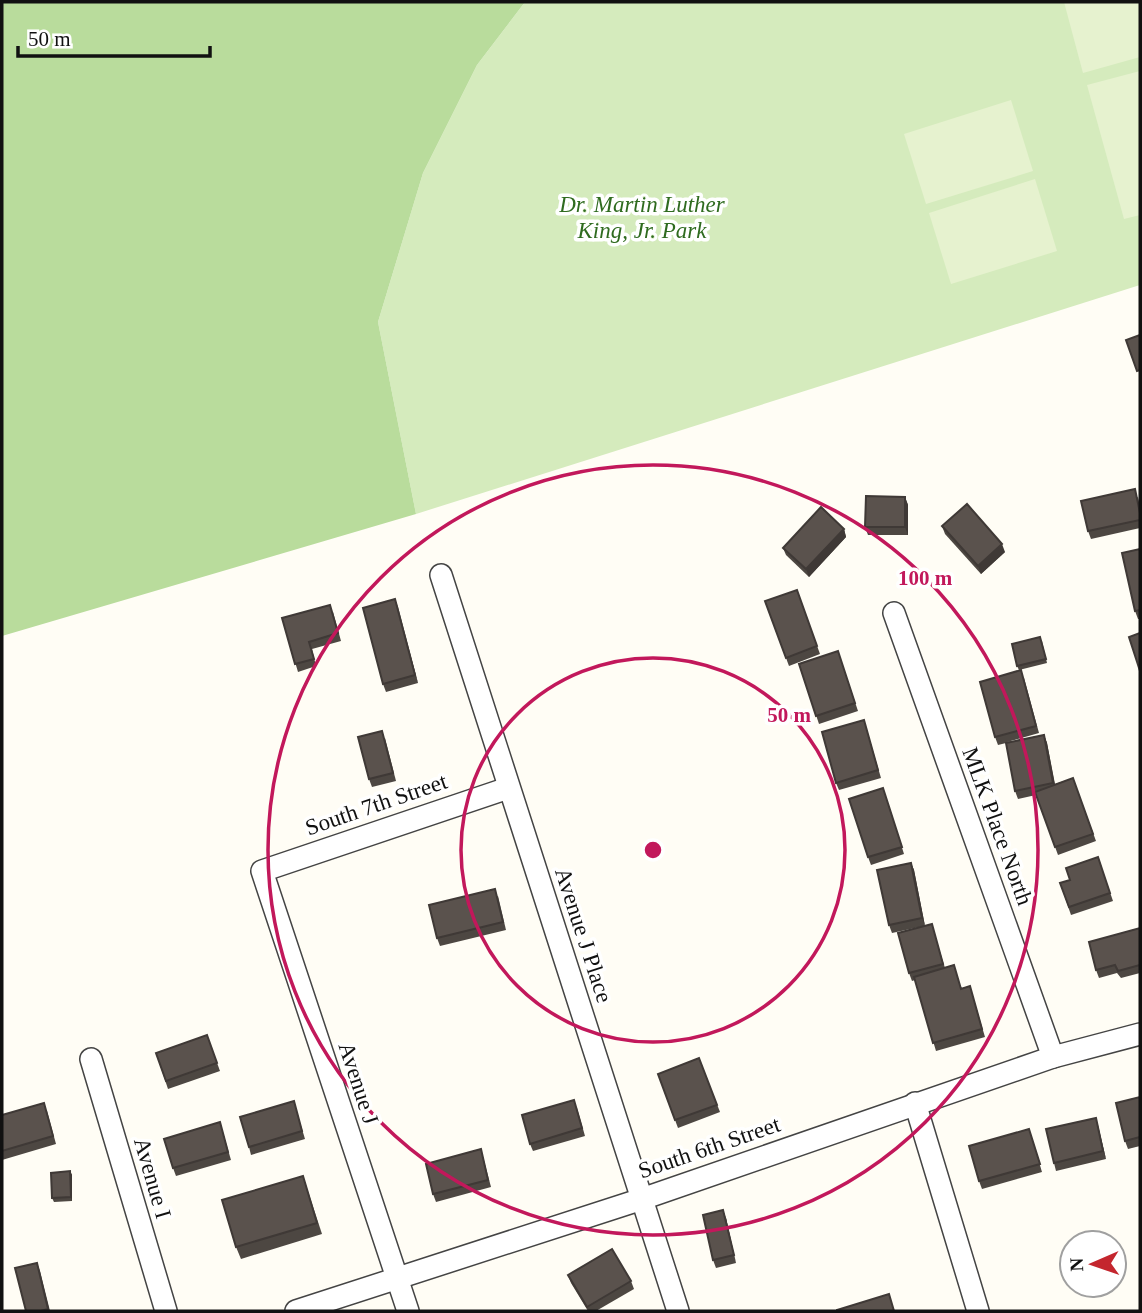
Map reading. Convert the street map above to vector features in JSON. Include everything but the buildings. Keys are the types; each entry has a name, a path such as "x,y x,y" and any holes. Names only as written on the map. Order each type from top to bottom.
{"street":[{"name":"Avenue J Place","path":"441,575 678,1311"},
{"name":"MLK Place North","path":"894,613 1053,1057"},
{"name":"South 7th Street","path":"262,870 508,788"},
{"name":"Avenue J","path":"262,870 408,1311"},
{"name":"South 6th Street","path":"296,1311 642,1199 1053,1057 1140,1034"},
{"name":"Avenue I","path":"91,1059 166,1311"},
{"path":"915,1103 978,1311"}],"green space":[{"path":"2,2 525,2 477,65 423,173 378,322 416,514 2,636"},
{"name":"Dr. Martin Luther King, Jr. Park","path":"525,2 1140,2 1140,285 416,514 378,322 423,173 477,65"},
{"path":"1064,2 1140,2 1140,57 1083,73"},
{"path":"1140,71 1140,215 1124,219 1087,85"},
{"path":"1011,100 1033,171 926,204 904,134"},
{"path":"1035,179 1057,251 951,284 929,213"}]}
